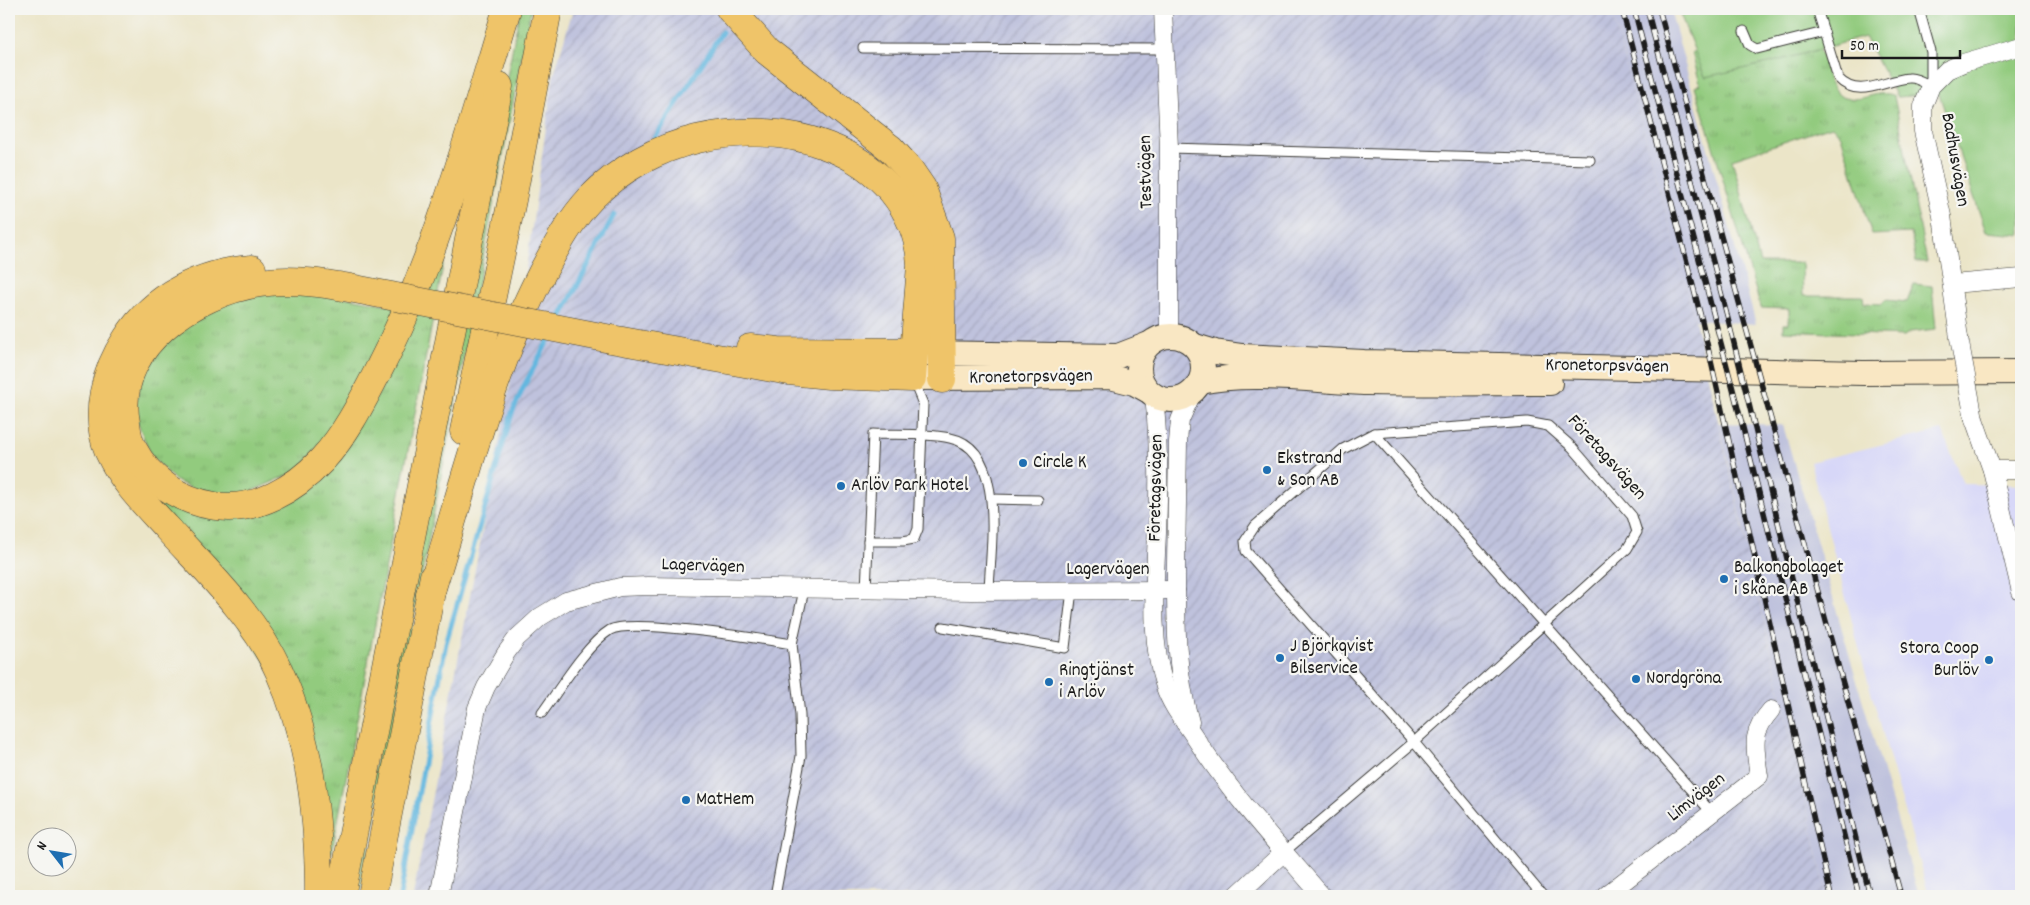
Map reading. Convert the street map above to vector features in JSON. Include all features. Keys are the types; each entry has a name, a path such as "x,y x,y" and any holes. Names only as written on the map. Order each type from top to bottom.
{"highway":[{"path":"398,293 286,281 258,283 224,293 188,309 161,328 141,352 130,374 125,394 124,412 129,442 140,464 153,478 181,495 205,505 229,508 256,503 281,494 304,477 335,445 359,408 383,360 425,265 508,9"},
{"path":"341,896 515,9"},
{"path":"372,896 430,594 512,200 548,9"},
{"path":"730,9 767,51 891,149 909,169 922,188 940,238 942,366"},
{"path":"319,896 319,838 311,780 297,718 278,670 255,631 233,602 139,498 120,473 109,452 103,429 102,404 106,376 120,348 134,327 153,306 174,291 199,280 250,269 287,268 398,293 612,334 912,365 921,285 920,250 912,222 898,198 866,165 817,142 771,133 720,134 689,141 660,151 629,167 590,199 565,232 536,284 506,348 430,594"}],"main road":[{"name":"Kronetorpsvägen","path":"942,366 1118,356 1159,340"},
{"path":"1159,340 1187,340 1195,346 1203,363 1196,387 1181,398 1167,400 1151,393 1140,380 1138,367 1141,354 1159,340"},
{"name":"Kronetorpsvägen","path":"1195,346 1215,352 1242,356 1364,362 1863,372 2021,372"},
{"name":"Kronetorpsvägen","path":"912,365 1110,377 1128,381 1151,393"},
{"name":"Kronetorpsvägen","path":"1196,387 1217,378 1370,383 1650,382 2021,386"}],"street":[{"name":"Testvägen","path":"1159,340 1169,148 1163,9"},
{"name":"Badhusvägen","path":"2020,584 1992,470 1974,420 1959,338 1942,216 1923,131 1923,106 1931,86 1947,70 1963,62 2021,46"},
{"path":"1952,284 2021,278"},
{"name":"Företagsvägen","path":"1194,737 1183,694 1177,644 1176,590 1180,420 1196,387"},
{"name":"Företagsvägen","path":"1151,393 1157,417 1158,530 1154,592 1157,648 1165,687 1174,706 1220,776 1322,896"},
{"path":"1992,470 2021,470"},
{"name":"Lagervägen","path":"439,896 477,708 486,687 506,653 540,617 566,600 620,587 1154,592 1176,590"},
{"name":"Limvägen","path":"1605,896 1759,776 1755,744 1758,725 1771,710"},
{"path":"1236,896 1284,852"}],"lane":[{"path":"1820,10 1824,32 1838,78 1843,84 1860,89 1911,77 1931,86 1931,52 1919,9"},
{"path":"1744,31 1750,45 1758,49 1824,32"},
{"path":"862,48 1165,49"},
{"path":"1169,148 1590,160"},
{"path":"868,540 902,542 914,539 918,529 923,404 912,365"},
{"name":"Företagsvägen","path":"1284,852 1414,742 1627,549 1637,532 1632,516 1572,447 1548,426 1527,422 1374,433 1343,449 1255,526 1245,540 1246,551 1414,742 1543,896"},
{"path":"1374,433 1712,813"},
{"path":"866,590 874,434 951,438 972,450 985,472 992,499 989,591"},
{"path":"992,499 1038,500"},
{"path":"775,896 801,756 800,715 792,644 804,590"},
{"path":"943,627 1065,648 1072,590"},
{"path":"542,713 586,652 611,630 632,626 711,632 792,644"}],"shaded area":[{"path":"573,9 1611,9 1695,320 1827,896 413,896 508,396 553,78"},
{"path":"1611,9 1670,9 1756,324 1695,320"},
{"path":"1719,423 1783,425 1919,896 1827,896"},
{"path":"1942,430 1963,484 2021,485 2021,896 1929,896 1864,667 1810,462"}],"green space":[{"path":"520,9 531,9 360,896 350,896"},
{"path":"1678,9 2021,9 2021,235 1986,232 1939,94 1897,97 1865,37 1769,63 1705,77"},
{"path":"1736,32 1817,47 1832,86 1836,93 1843,97 1858,99 1879,94 1894,96 1927,262 1916,262 1911,233 1872,235 1841,136 1832,126 1732,159 1760,263 1802,263 1803,296 1863,296 1864,303 1881,304 1886,300 1907,302 1914,284 1932,286 1936,329 1910,332 1904,336 1783,331 1783,324 1789,324 1789,309 1761,308 1695,86 1700,84 1692,52"},
{"path":"446,250 332,852 327,853 309,723 146,495 155,491 245,516 376,398"},
{"path":"302,290 401,307 343,417 298,471 240,496 209,495 176,481 152,457 138,424 136,403 141,379 172,331 228,299"}],"waterway":[{"path":"655,138 722,32"},
{"path":"559,321 614,215"},
{"path":"400,896 446,643 512,413 551,335"}],"railway":[{"path":"1622,9 1702,321 1831,896"},
{"path":"1634,9 1742,424 1859,896"},
{"path":"1647,9 1729,323 1870,896"},
{"path":"1659,9 1901,896"}],"place":[{"name":"Circle K","path":"1023,463"},
{"name":"Ekstrand & Son AB","path":"1267,470"},
{"name":"Arlöv Park Hotel","path":"841,486"},
{"name":"Balkongbolaget i Skåne AB","path":"1724,579"},
{"name":"J Björkqvist Bilservice","path":"1280,658"},
{"name":"Stora Coop Burlöv","path":"1989,660"},
{"name":"Nordgröna","path":"1636,679"},
{"name":"Ringtjänst i Arlöv","path":"1049,682"},
{"name":"MatHem","path":"686,800"}]}
